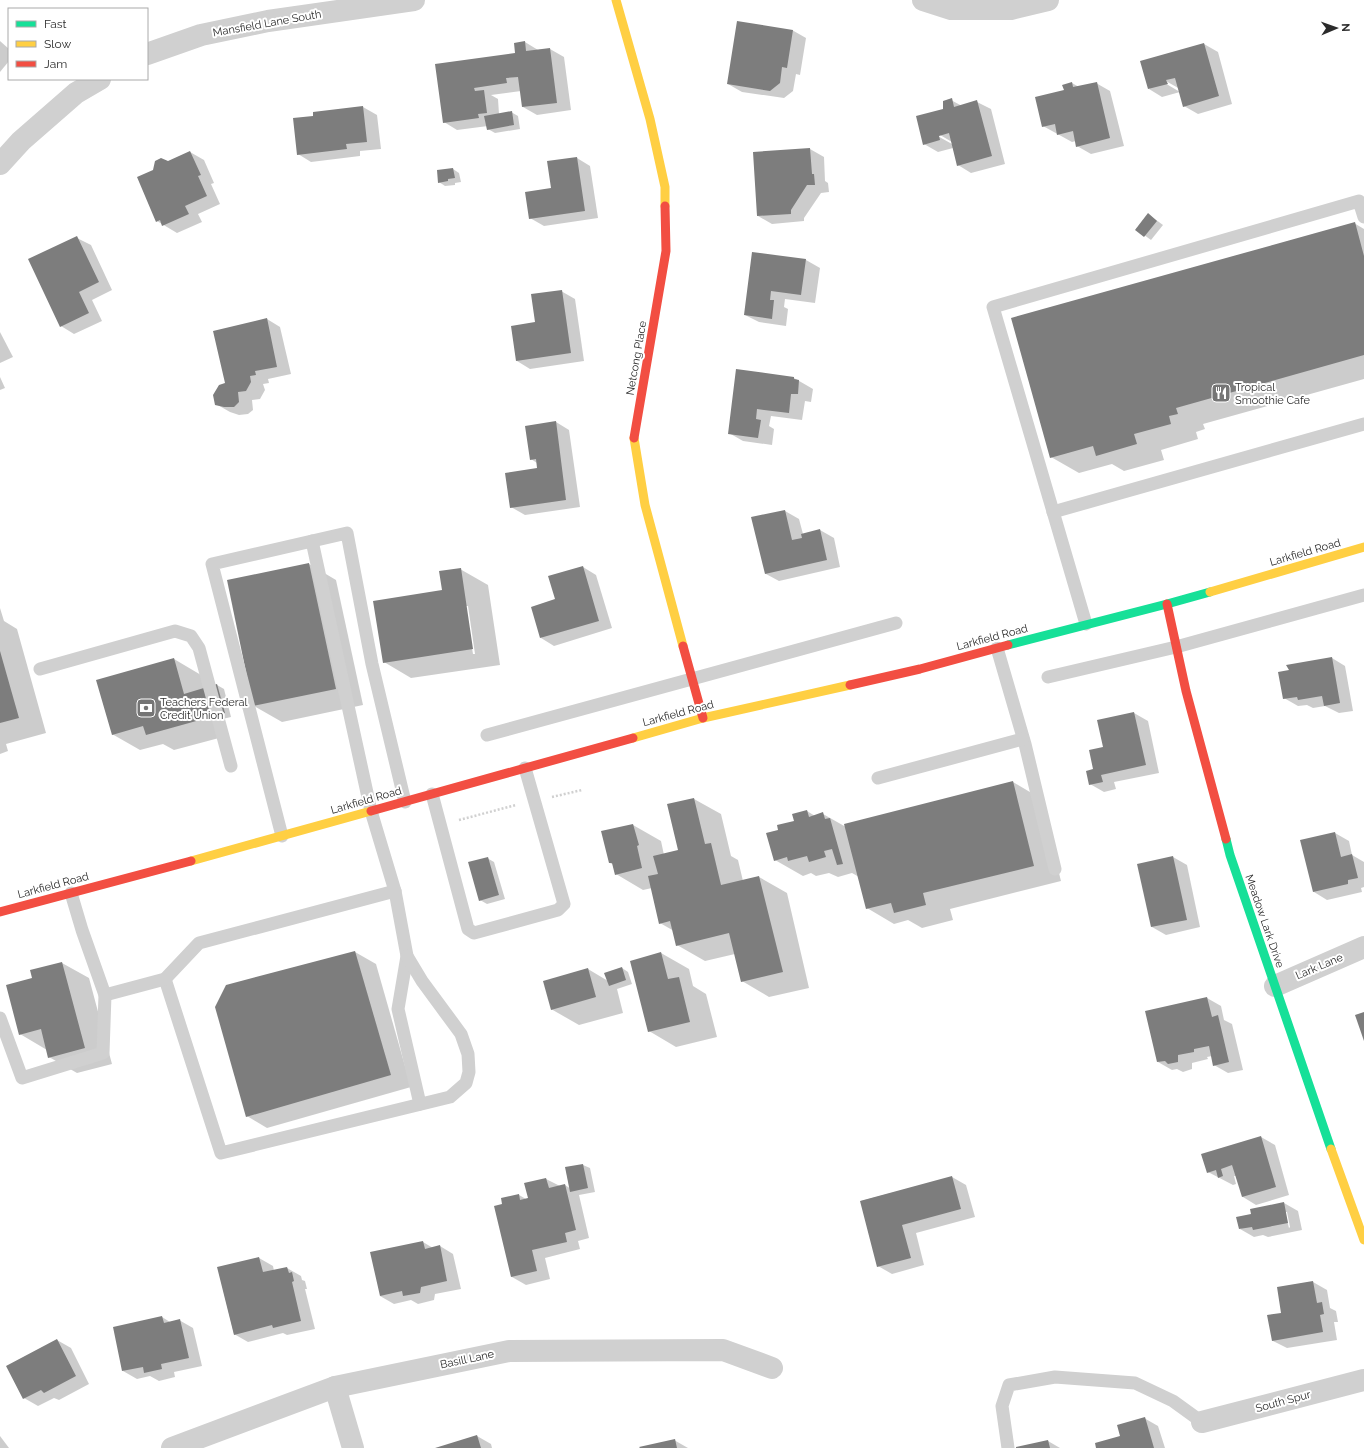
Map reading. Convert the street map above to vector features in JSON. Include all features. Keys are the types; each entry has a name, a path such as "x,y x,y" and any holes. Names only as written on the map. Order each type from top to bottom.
{"main road":[{"name":"Netcong Place","path":"616,0 650,119 665,187 666,251 634,439 644,505 703,718"},
{"name":"Larkfield Road","path":"0,912 282,836 703,718 920,669 1086,624 1167,604 1364,547"},
{"name":"Meadow Lark Drive","path":"1167,604 1186,691 1230,855 1344,1188 1364,1240"}],"street":[{"name":"Mansfield Lane South","path":"148,54 201,35 268,21 414,0"},
{"path":"923,0 951,9 1011,9 1048,0"},
{"path":"0,164 21,142 76,93 98,80"},
{"name":"Lark Lane","path":"1275,986 1364,947"},
{"name":"Basill Lane","path":"172,1448 335,1387 509,1351 723,1350 772,1368"},
{"name":"South Spur","path":"1202,1422 1364,1380"},
{"path":"335,1387 353,1448"}],"lane":[{"path":"1086,624 993,307 1359,201 1364,217"},
{"path":"1053,512 1364,424"},
{"path":"282,836 212,564 347,532 372,664 405,802"},
{"path":"312,541 371,811 395,891 407,956 398,1009 420,1104"},
{"path":"1048,677 1176,647 1364,595"},
{"path":"487,735 896,623"},
{"path":"40,669 175,631 191,636 199,648 231,766"},
{"path":"997,648 1023,739 1056,869"},
{"path":"878,778 1023,739"},
{"path":"432,794 468,929 474,933 558,910 564,904 525,768"},
{"path":"105,996 165,979 199,943 395,891"},
{"path":"0,1018 22,1078 103,1053 105,996 71,893"},
{"path":"165,979 220,1154 450,1097 466,1083 469,1072 468,1054 461,1034 422,981 407,956"},
{"path":"1008,1448 1002,1406 1009,1385 1055,1378 1135,1383 1173,1400 1202,1422"}],"path":[{"path":"440,824 582,790"}],"building":[{"path":"737,21 793,30 787,68 782,67 780,83 770,91 727,84"},
{"path":"525,41 526,51 550,48 557,103 522,107 518,77 506,78 507,83 474,88 475,91 484,90 487,113 478,114 479,118 443,123 435,64 515,53 514,43"},
{"path":"1204,43 1219,96 1183,107 1175,78 1166,80 1168,84 1148,89 1140,61"},
{"path":"1072,82 1073,87 1097,82 1110,138 1076,147 1073,131 1057,135 1055,124 1042,127 1035,97 1064,90 1062,85"},
{"path":"952,98 954,107 977,100 992,156 957,166 949,133 939,136 940,140 923,145 916,116 943,109 943,101"},
{"path":"363,106 367,142 346,144 347,149 297,155 293,118 313,116 313,112"},
{"path":"512,111 514,125 487,130 484,116"},
{"path":"810,148 812,174 814,174 815,185 807,185 791,210 791,214 757,216 753,152"},
{"path":"190,151 201,175 198,176 207,196 185,206 189,214 162,226 160,220 156,222 137,177 153,170 155,161 161,158 168,161"},
{"path":"577,157 585,211 529,219 525,192 551,188 547,161"},
{"path":"453,168 455,178 438,183 437,170"},
{"path":"1148,213 1157,221 1144,237 1135,230"},
{"path":"1355,222 1364,256 1364,355 1176,408 1178,414 1169,416 1171,424 1134,434 1137,444 1096,456 1093,446 1050,458 1011,318"},
{"path":"77,236 99,282 79,292 89,313 60,327 28,259"},
{"path":"752,252 806,259 801,295 771,291 770,300 774,300 772,319 744,315"},
{"path":"562,290 571,353 516,361 511,326 535,322 531,294"},
{"path":"267,318 277,367 255,371 256,375 250,376 251,382 246,391 238,392 239,402 234,407 215,405 213,395 219,385 225,383 213,331"},
{"path":"736,369 794,377 794,379 799,380 798,394 791,394 789,413 757,409 756,419 761,420 758,438 728,434"},
{"path":"556,421 566,500 510,508 505,473 537,468 536,459 530,460 525,426"},
{"path":"785,510 792,540 802,538 801,534 820,529 827,560 765,574 751,517"},
{"path":"309,563 336,689 253,706 227,580"},
{"path":"583,566 599,621 540,638 531,607 555,599 548,576"},
{"path":"461,568 473,649 383,663 373,601 442,590 439,571"},
{"path":"0,651 19,718 0,723"},
{"path":"1332,657 1340,703 1324,706 1322,696 1298,700 1297,697 1283,699 1278,672 1289,670 1286,665"},
{"name":"Teachers Federal Credit Union","path":"174,658 184,694 217,684 225,713 146,735 143,726 112,735 96,680"},
{"path":"1134,712 1146,765 1101,775 1103,782 1089,785 1086,771 1093,769 1089,750 1103,747 1097,720"},
{"path":"1013,781 1034,866 923,893 926,905 894,913 891,903 866,909 844,824"},
{"path":"694,798 705,844 711,843 721,885 759,876 783,972 741,982 729,933 676,946 670,921 659,924 648,876 658,874 653,856 678,850 667,804"},
{"path":"807,810 809,817 823,812 825,819 830,818 843,864 837,865 832,849 824,851 826,857 809,862 807,856 788,861 787,857 774,861 766,833 778,830 777,825 794,821 792,814"},
{"path":"633,824 639,845 637,846 642,868 615,875 612,863 609,863 601,831"},
{"path":"1335,832 1341,857 1352,854 1358,878 1348,880 1348,884 1313,892 1300,840"},
{"path":"1173,856 1187,920 1151,927 1137,864"},
{"path":"488,857 499,895 479,901 468,862"},
{"path":"355,951 391,1075 246,1117 215,1007 226,985"},
{"path":"661,952 668,979 679,977 690,1022 648,1032 630,961"},
{"path":"62,962 85,1048 48,1058 41,1029 19,1035 6,985 32,978 30,970"},
{"path":"622,967 626,980 609,986 604,973"},
{"path":"588,968 596,997 551,1010 543,981"},
{"path":"1207,997 1212,1017 1218,1015 1229,1062 1213,1066 1209,1046 1194,1049 1194,1052 1178,1055 1178,1062 1168,1064 1165,1061 1157,1062 1145,1011"},
{"path":"1364,1012 1364,1041 1355,1015"},
{"path":"1261,1136 1276,1187 1242,1197 1232,1165 1221,1169 1223,1176 1218,1178 1216,1170 1207,1173 1201,1154"},
{"path":"583,1164 588,1188 570,1192 565,1167"},
{"path":"952,1176 961,1209 902,1225 911,1258 877,1267 860,1201"},
{"path":"546,1178 549,1188 565,1184 576,1230 565,1233 567,1242 532,1250 537,1271 511,1277 494,1206 502,1204 501,1198 519,1194 520,1200 528,1198 524,1183"},
{"path":"1284,1202 1288,1223 1253,1230 1252,1227 1239,1229 1236,1217 1251,1214 1250,1209"},
{"path":"423,1241 425,1249 440,1245 447,1281 421,1287 420,1293 403,1296 402,1291 380,1296 370,1252"},
{"path":"259,1257 263,1272 287,1267 289,1273 292,1272 294,1281 292,1282 301,1321 273,1328 272,1325 234,1335 217,1267"},
{"path":"1313,1281 1317,1303 1322,1302 1324,1314 1320,1315 1323,1332 1272,1341 1267,1315 1281,1313 1277,1287"},
{"path":"162,1316 164,1323 180,1319 189,1358 161,1364 162,1369 144,1373 143,1367 122,1371 113,1327"},
{"path":"57,1339 76,1376 44,1393 41,1390 23,1399 6,1366"},
{"path":"1145,1417 1154,1448 1096,1448 1095,1443 1120,1436 1117,1425"},
{"path":"477,1435 481,1448 435,1448"},
{"path":"675,1439 677,1448 639,1447"},
{"path":"1048,1440 1050,1448 1016,1448 1016,1447"}],"traffic: fast":[{"path":"1008,645 1210,592"},
{"path":"1226,839 1230,855 1331,1149"}],"traffic: slow":[{"path":"616,0 650,119 665,187 665,206"},
{"path":"634,438 645,505 683,646"},
{"path":"1210,592 1364,547"},
{"path":"633,738 703,718 850,685"},
{"path":"191,861 371,811"},
{"path":"1331,1149 1364,1240"}],"traffic: jam":[{"path":"634,438 666,251 665,206"},
{"path":"1167,604 1186,691 1226,839"},
{"path":"850,685 920,669 1008,645"},
{"path":"683,646 703,718"},
{"path":"371,811 633,738"},
{"path":"0,912 191,861"}],"place":[{"name":"Tropical Smoothie Cafe","path":"1221,393"},
{"name":"Teachers Federal Credit Union","path":"146,708"}]}
